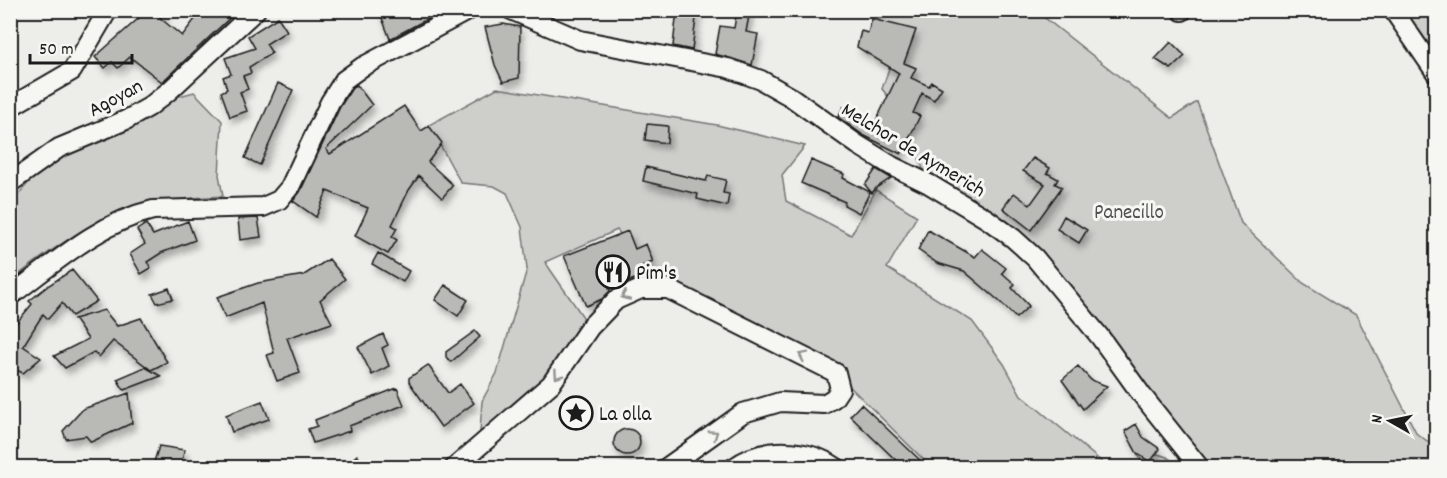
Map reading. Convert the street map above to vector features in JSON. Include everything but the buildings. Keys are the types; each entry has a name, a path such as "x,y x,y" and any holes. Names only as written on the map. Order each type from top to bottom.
{"street":[{"path":"10,107 72,71 108,10"},
{"name":"Agoyan","path":"10,183 59,148 126,120 149,107 256,10"},
{"path":"10,296 90,237 137,213 153,210 263,207 279,200 290,187 330,102 344,80 362,67 469,10"},
{"name":"Melchor de Aymerich","path":"511,10 580,40 728,68 761,80 791,97 891,166 929,184 987,219 1035,258 1100,337 1141,394 1200,468"},
{"path":"1393,10 1437,73"},
{"path":"454,468 551,384 590,327 616,300 642,289 668,290 836,373 840,389 834,398 824,404 780,402 743,413 666,468"},
{"path":"734,468 747,458 765,453 784,453 819,457 837,468"}],"green space":[{"name":"Panecillo","path":"872,11 1036,11 1172,118 1197,102 1241,223 1303,283 1356,315 1417,434 1436,447 1436,467 1201,467 1035,258 929,184 900,111 882,89 898,42"},
{"path":"1404,11 1436,11 1436,57"},
{"path":"497,88 717,125 805,146 782,175 786,201 851,235 876,190 917,216 887,268 972,321 1004,364 1021,395 1108,467 931,467 836,373 668,289 617,230 545,262 590,327 551,384 479,447 482,401 497,373 527,269 522,227 507,193 494,186 461,183 429,125"},
{"path":"194,92 222,121 219,175 223,196 158,201 122,210 88,227 11,281 11,203 36,174 58,157 172,98"},
{"path":"1133,446 1167,457 1180,467 1145,467"},
{"path":"784,453 837,468 733,468"}],"place":[{"name":"Pim's","path":"613,272"},
{"name":"La olla","path":"576,413"}]}
